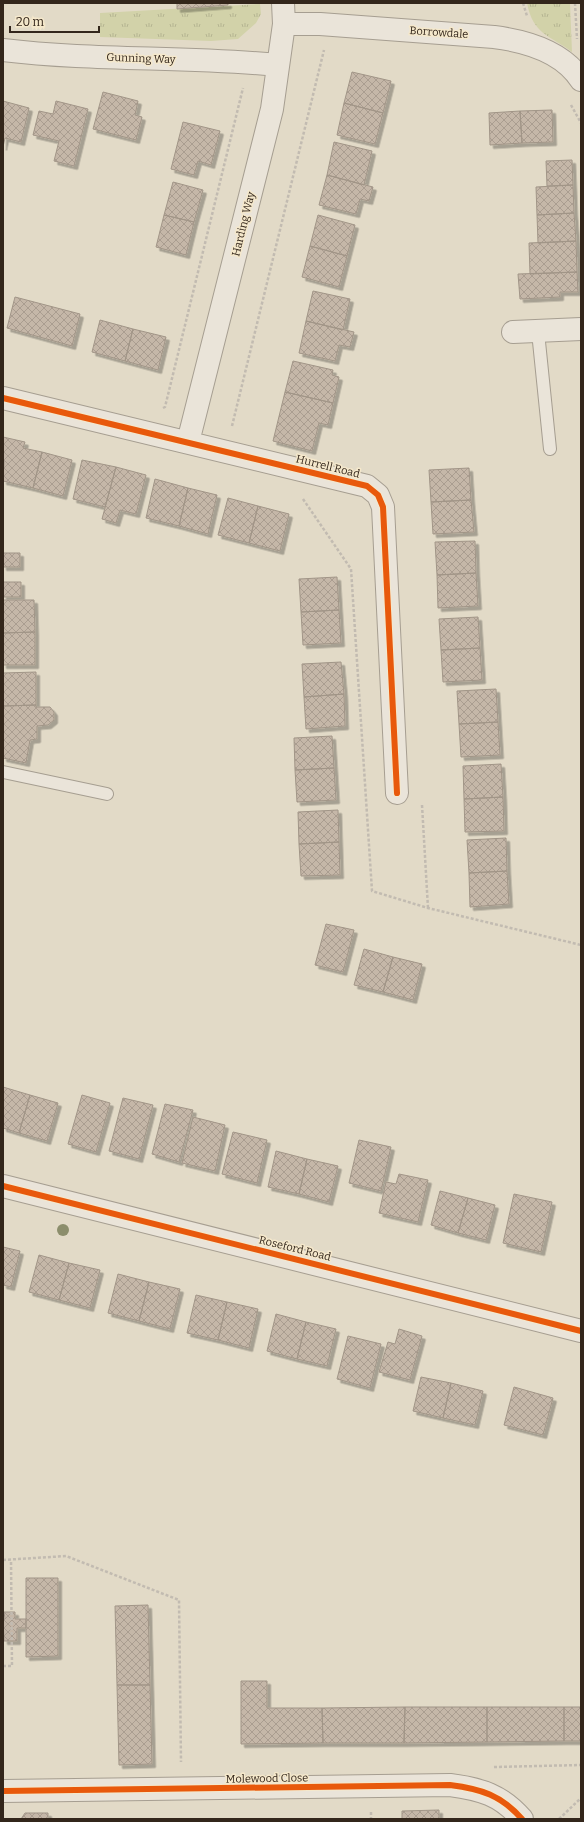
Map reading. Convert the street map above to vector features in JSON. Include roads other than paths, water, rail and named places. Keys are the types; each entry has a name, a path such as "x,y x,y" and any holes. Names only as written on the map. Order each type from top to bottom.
{"street":[{"name":"Harding Way","path":"188,442 272,109 284,24 283,3"},
{"name":"Borrowdale","path":"284,24 320,24 494,36 518,40 538,47 560,60 577,74 581,80"},
{"name":"Gunning Way","path":"3,50 44,55 237,61 278,65"},
{"path":"513,332 581,329"},
{"name":"Hurrell Road","path":"3,398 367,486 378,495 383,507 397,793"},
{"name":"Roseford Road","path":"3,1186 581,1331"},
{"name":"Molewood Close","path":"3,1791 450,1785 474,1788 497,1797 514,1810 522,1819"}],"lane":[{"path":"538,332 550,448"},
{"path":"3,772 107,794"}]}
